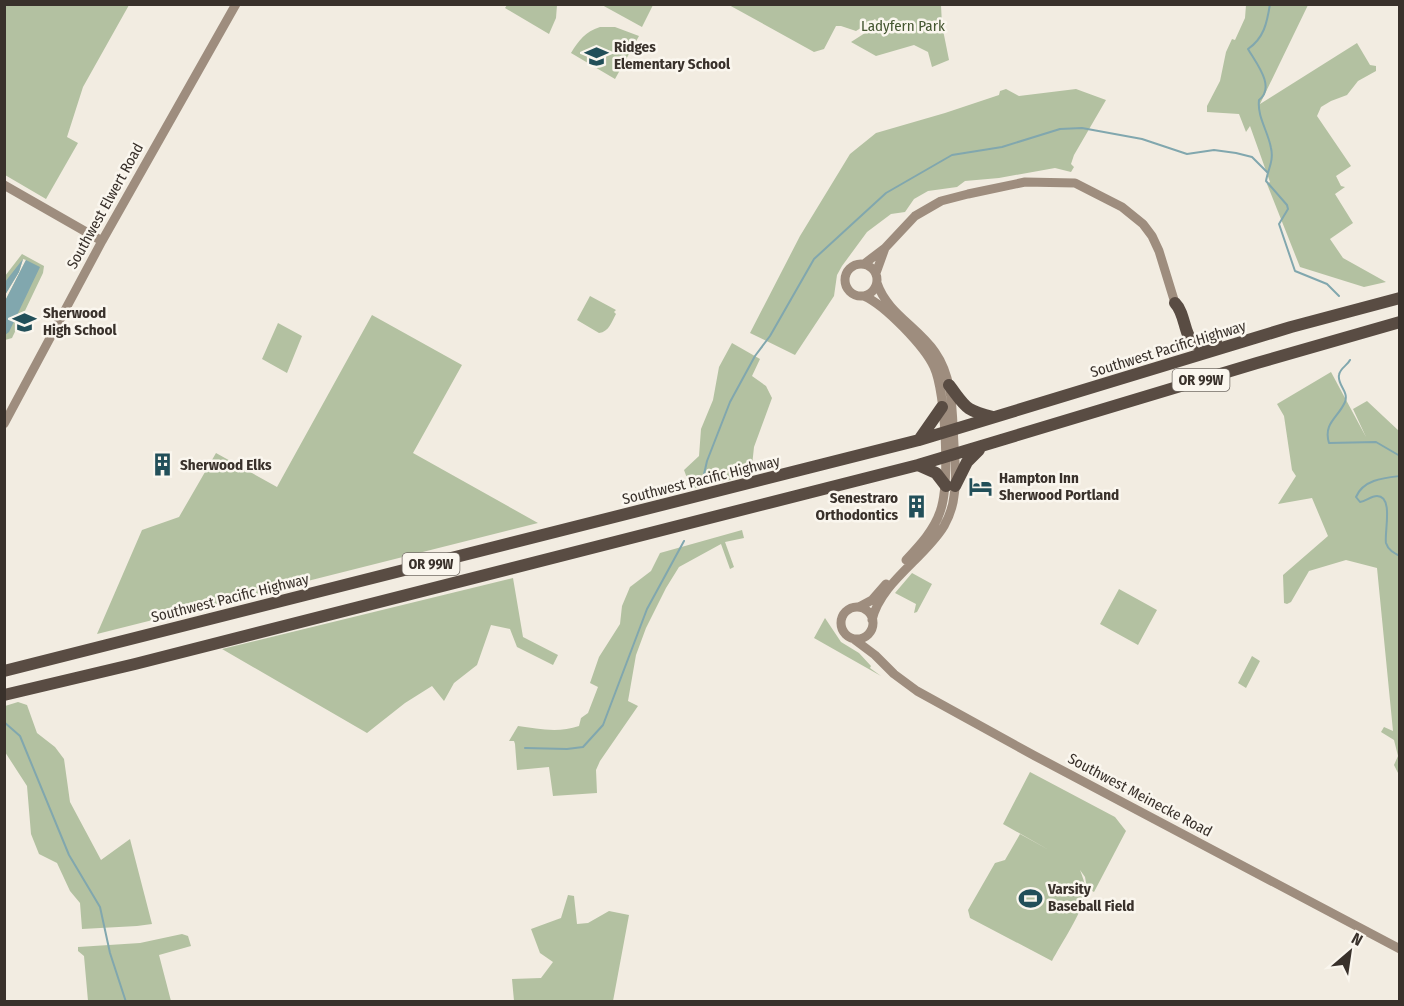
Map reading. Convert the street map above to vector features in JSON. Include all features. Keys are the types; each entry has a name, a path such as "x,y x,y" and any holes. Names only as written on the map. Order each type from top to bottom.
{"highway":[{"name":"Southwest Pacific Highway","path":"4,671 919,440 1244,341 1400,298"},
{"path":"1175,362 1183,347 1173,306 1175,303 1179,306 1187,334 1194,343 1202,346 1219,340 1244,341"},
{"name":"OR 99W","path":"4,695 135,664 918,465 1400,322"},
{"path":"949,385 970,411 994,417"},
{"path":"919,440 942,407"},
{"path":"918,465 936,473 951,486 969,459 983,446"}],"main road":[{"name":"Southwest Elwert Road","path":"4,424 102,241 236,4"},
{"path":"948,432 936,371 922,348 882,308 864,296 852,293 847,288 845,280 851,267 864,264 885,248 915,216 941,201 1025,182 1074,183 1122,207 1143,224 1159,251 1175,303"},
{"path":"4,185 102,241"},
{"path":"864,296 873,291 885,248"},
{"path":"864,264 869,266 885,300 937,354 949,385 948,432 952,507 938,536 909,566 875,608 871,630 875,654"},
{"path":"871,630 865,637 855,640 845,635 841,620 847,611 872,600 931,531 951,486"},
{"path":"859,607 867,611 872,620"},
{"name":"Southwest Meinecke Road","path":"855,640 875,654 894,674 925,695 1007,741 1400,949"}],"green space":[{"path":"5,4 129,5 83,87 67,137 78,143 46,199 5,175"},
{"path":"507,5 557,5 556,18 549,34 505,8"},
{"path":"602,5 653,5 642,27"},
{"name":"Ladyfern Park","path":"729,5 941,5 942,25 949,60 932,67 928,52 914,45 876,56 851,42 879,24 875,19 856,31 836,26 824,49 814,52"},
{"path":"1246,5 1308,5 1260,104 1357,43 1370,65 1376,66 1376,71 1358,81 1347,95 1321,107 1317,116 1351,166 1336,176 1341,186 1345,187 1335,194 1353,223 1330,239 1343,258 1386,282 1364,287 1300,267 1267,184 1270,182 1250,126 1246,132 1239,114 1207,112 1207,106 1220,81 1226,52 1232,39 1235,40 1245,18"},
{"path":"600,27 615,27 639,36 615,79 571,53 583,37"},
{"path":"1006,89 1019,96 1076,89 1106,100 1074,155 1071,164 1074,167 1071,172 1055,168 999,178 965,181 957,187 928,191 914,199 905,212 891,214 867,232 842,266 837,275 834,296 795,355 750,333 800,236 850,154 876,133 999,95 1000,91"},
{"path":"22,254 44,266 43,273 12,338 5,340 5,301 26,260 23,259 19,272 5,295 5,276"},
{"path":"590,296 616,310 610,326 599,333 577,320"},
{"path":"372,315 462,365 413,453 538,523 97,634 142,530 179,517 216,453 277,487"},
{"path":"278,323 302,336 287,373 262,359"},
{"path":"732,343 760,359 752,376 766,386 772,398 754,447 751,475 691,489 684,470 699,456 701,429 713,400 719,367"},
{"path":"1331,372 1366,437 1353,409 1367,401 1399,431 1399,775 1394,765 1398,756 1394,740 1381,732 1384,727 1393,731 1377,568 1346,560 1309,571 1291,602 1284,603 1283,575 1328,536 1312,498 1278,504 1296,476 1292,470 1284,416 1277,404"},
{"path":"742,530 744,538 725,542 734,567 730,569 721,544 679,567 666,588 646,628 636,655 628,701 638,706 600,761 596,770 597,793 553,796 549,767 517,770 515,744 514,741 509,741 518,726 548,730 571,728 579,726 581,718 588,713 598,687 590,683 599,657 620,624 622,606 630,587 651,571 660,553"},
{"path":"912,573 932,584 917,612 914,613 916,604 895,593"},
{"path":"513,578 523,637 558,655 553,665 517,647 510,629 491,625 477,665 454,683 444,701 432,686 405,703 367,733 222,649"},
{"path":"1119,589 1157,610 1138,645 1100,624"},
{"path":"825,618 841,642 859,653 871,666 870,668 881,676 814,638"},
{"path":"1252,656 1260,661 1246,688 1238,683"},
{"path":"18,702 27,705 37,733 55,747 64,759 70,802 101,860 130,839 152,924 82,929 80,903 70,891 57,863 39,854 31,834 27,786 5,752 5,706"},
{"path":"1030,772 1115,817 1126,831 1094,892 1087,888 1085,877 1080,870 1085,887 1084,900 1052,961 970,918 968,910 995,863 1005,860 1020,834 1049,850 1003,824"},
{"path":"568,895 574,896 577,924 588,923 609,911 629,915 613,1001 514,1001 512,979 541,978 553,962 540,953 531,929 561,918"},
{"path":"182,934 188,936 191,946 159,955 171,1001 88,1001 84,956 78,951 78,947 140,943"}],"water":[{"path":"23,259 19,272 5,295 5,282"},
{"path":"26,260 40,267 9,332 5,335 5,301"}],"waterway":[{"path":"1270,4 1264,29 1258,40 1248,49 1263,75 1266,89 1259,100 1261,118 1272,153 1266,181 1287,205 1288,209 1279,224 1295,271 1327,284 1339,296"},
{"path":"702,483 707,461 730,402 814,259 886,193 952,155 1002,147 1060,129 1082,128 1142,139 1187,154 1214,150 1236,153 1252,157 1267,172"},
{"path":"1350,360 1339,375 1346,398 1328,430 1329,443 1376,442 1400,456"},
{"path":"1400,476 1369,483 1359,491 1356,497 1360,502 1377,496 1385,502 1387,508 1386,543 1393,552 1400,556"},
{"path":"525,748 583,747 603,725 647,609 684,541"},
{"path":"4,722 20,736 69,855 100,907 110,953 126,1002"}],"place":[{"name":"Ridges Elementary School","path":"596,56"},
{"name":"Sherwood High School","path":"25,322"},
{"name":"Sherwood Elks","path":"162,465"},
{"name":"Hampton Inn Sherwood Portland","path":"981,487"},
{"name":"Senestraro Orthodontics","path":"916,507"},
{"name":"Varsity Baseball Field","path":"1030,898"}]}
